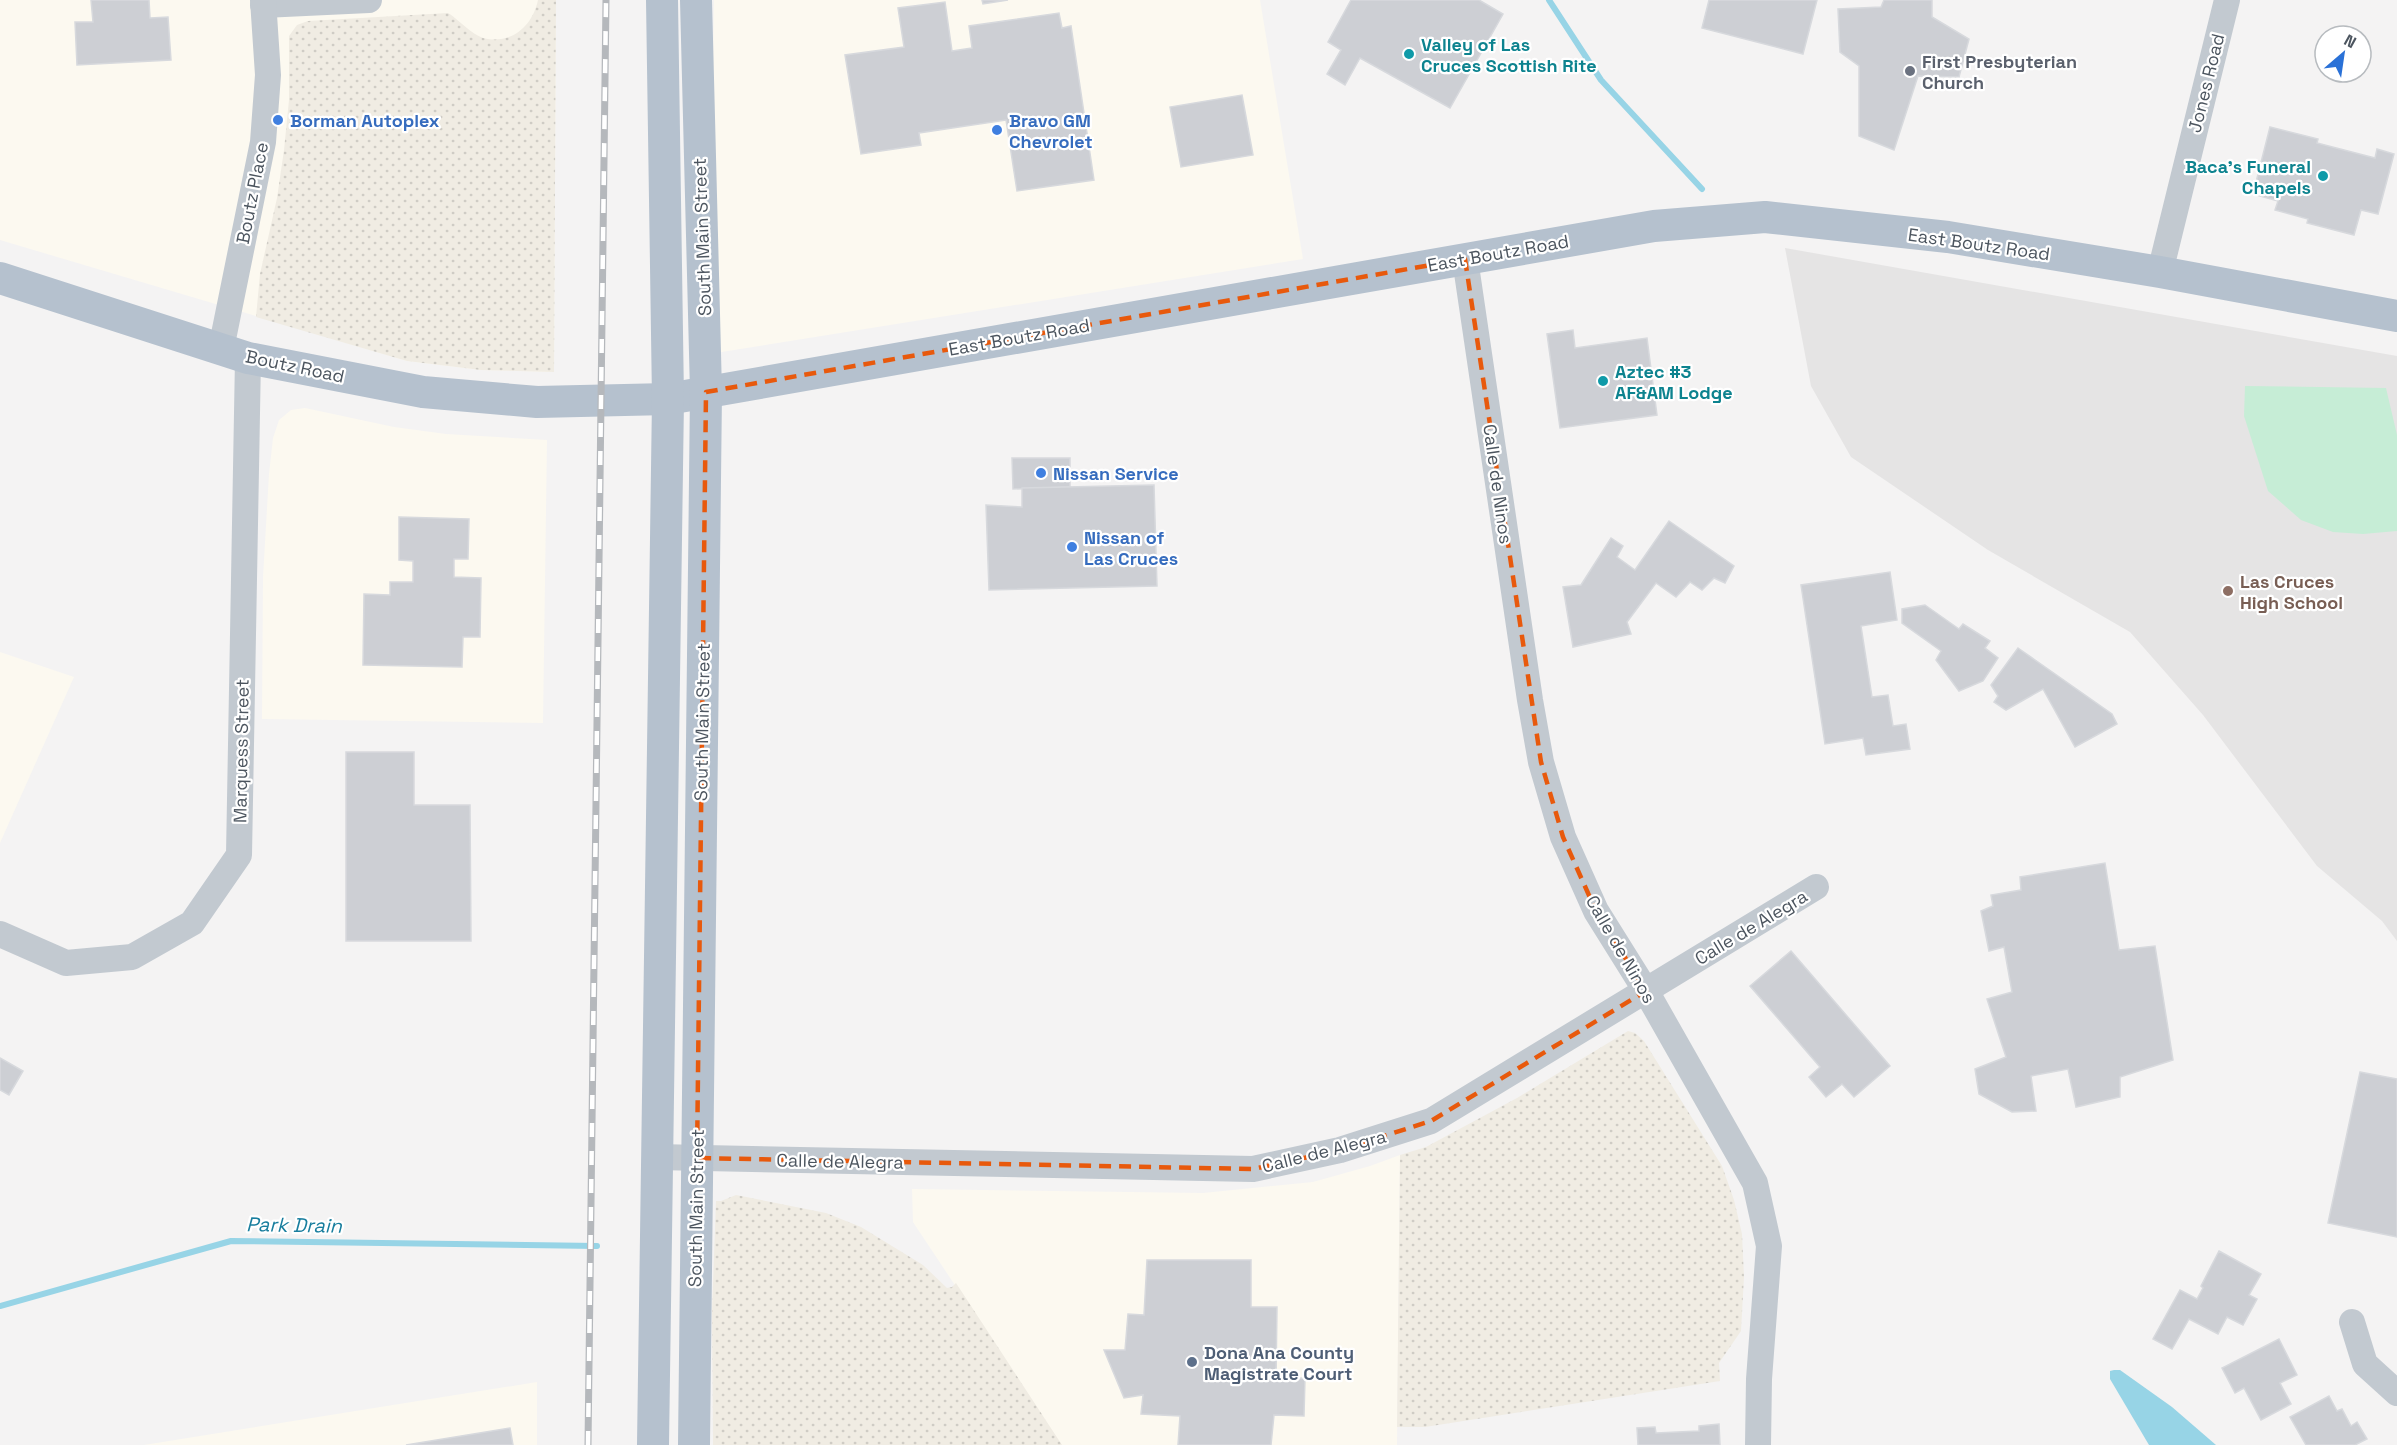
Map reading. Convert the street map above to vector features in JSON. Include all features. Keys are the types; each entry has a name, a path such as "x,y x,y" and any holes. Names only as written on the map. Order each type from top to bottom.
{"main road":[{"name":"South Main Street","path":"653,1445 668,399 662,0"},
{"name":"South Main Street","path":"694,1445 706,392 696,0"},
{"name":"East Boutz Road","path":"601,401 668,399 1654,226 1765,217 1948,237 2160,272 2397,316"},
{"name":"Boutz Road","path":"0,278 234,353 423,392 537,402 601,401"}],"street":[{"path":"263,3 369,0"},
{"name":"Jones Road","path":"2160,272 2227,0"},
{"name":"Boutz Place","path":"234,353 263,142 268,75 263,3"},
{"name":"Calle de Ninos","path":"1465,259 1540,762 1563,837 1596,911 1646,991 1755,1182 1768,1245 1759,1379 1758,1445"},
{"name":"Marquess Street","path":"0,934 66,963 132,957 192,923 240,855 234,353"},
{"name":"Calle de Alegra","path":"656,1157 1253,1169 1340,1150 1431,1121 1816,887"},
{"path":"2352,1323 2365,1364 2397,1393"}],"highlighted area":[{"path":"1465,259 1541,762 1563,837 1596,911 1646,991 1431,1121 1340,1150 1253,1169 697,1158 706,392"}],"shaded area":[{"name":"Borman Autoplex","path":"0,0 556,0 554,372 481,370 407,361 0,240"},
{"name":"Bravo GM Chevrolet","path":"714,0 1260,0 1303,259 709,354"},
{"name":"Las Cruces High School","path":"1785,248 2397,356 2397,941 2382,921 2317,866 2203,715 2130,632 1988,550 1851,457 1811,386"},
{"path":"305,408 394,427 446,434 547,440 543,723 262,719 263,577 273,438 279,420 291,410"},
{"path":"0,652 74,677 0,843"},
{"path":"1400,1155 1397,1445 1061,1445 913,1222 912,1189 1203,1193 1313,1182"},
{"path":"537,1382 537,1445 144,1445"}],"sand":[{"path":"538,0 556,0 554,372 481,370 407,361 256,317 260,274 277,198 284,150 289,100 289,36 297,25 308,21 448,13 477,35 497,39 514,35 521,30 532,17"},
{"path":"1628,1031 1635,1033 1644,1041 1722,1166 1734,1200 1742,1234 1744,1277 1741,1331 1719,1363 1720,1381 1425,1427 1397,1427 1400,1155 1426,1147 1517,1098"},
{"path":"736,1195 826,1213 861,1227 923,1265 947,1288 956,1283 1062,1445 713,1445 712,1312 716,1201"}],"green space":[{"path":"2245,386 2386,388 2397,435 2397,531 2363,534 2333,532 2301,520 2268,491 2244,416"}],"water":[{"path":"2120,1370 2172,1407 2216,1445 2149,1445 2110,1379 2110,1371"}],"building":[{"path":"91,0 149,0 150,18 168,17 171,60 77,65 75,22 93,22"},
{"path":"982,0 1008,0 983,4"},
{"name":"Valley of Las Cruces Scottish Rite","path":"1351,0 1479,0 1503,14 1450,108 1360,58 1345,85 1327,74 1341,50 1328,42"},
{"path":"1709,0 1817,0 1803,54 1702,28"},
{"name":"First Presbyterian Church","path":"1884,0 1932,0 1932,17 1969,39 1959,77 1918,76 1894,150 1859,136 1859,66 1840,52 1838,9 1881,7"},
{"path":"945,2 952,51 972,48 969,26 1059,13 1062,28 1071,26 1094,180 1017,191 1006,120 919,133 921,145 861,154 845,55 904,47 898,8"},
{"path":"1242,95 1253,155 1181,167 1170,107"},
{"name":"Baca’s Funeral Chapels","path":"2270,127 2318,139 2317,143 2375,158 2377,149 2394,154 2378,214 2361,210 2354,235 2307,223 2308,219 2275,210 2278,201 2253,194"},
{"name":"Aztec #3 AF&AM Lodge","path":"1573,330 1575,348 1647,338 1657,415 1560,428 1547,334"},
{"name":"Nissan Service","path":"1012,458 1070,458 1070,487 1013,489"},
{"name":"Nissan of Las Cruces","path":"1154,485 1157,586 989,590 986,505 1022,507 1022,488"},
{"path":"399,517 469,519 468,559 454,559 454,577 481,578 480,637 463,637 462,667 363,665 364,594 390,595 390,582 413,582 413,561 399,560"},
{"path":"1669,521 1734,566 1725,583 1714,578 1702,590 1690,582 1676,597 1656,583 1627,622 1631,634 1573,647 1563,587 1581,585 1611,538 1623,546 1617,557 1635,570"},
{"path":"1890,572 1897,620 1861,626 1872,697 1888,695 1893,726 1906,724 1910,749 1866,755 1863,738 1825,744 1801,585"},
{"path":"1925,605 1959,629 1963,624 1990,641 1985,648 1998,658 1983,681 1959,691 1936,660 1941,651 1902,623 1902,609"},
{"path":"2018,648 2112,714 2117,724 2075,747 2043,689 2006,710 1994,702 1998,696 1991,685"},
{"path":"346,752 414,752 414,805 470,805 471,941 346,941"},
{"path":"2105,863 2119,950 2155,946 2173,1060 2120,1077 2120,1097 2076,1107 2068,1069 2031,1076 2036,1111 2012,1112 1979,1094 1975,1069 2006,1057 1987,999 2012,992 2004,947 1989,951 1981,911 1993,906 1991,895 2021,890 2020,877"},
{"path":"1791,951 1890,1066 1854,1097 1842,1084 1826,1097 1809,1077 1820,1067 1750,986"},
{"path":"0,1058 23,1071 9,1095 0,1090"},
{"path":"2360,1072 2397,1079 2397,1237 2328,1223"},
{"path":"2219,1251 2261,1274 2249,1295 2257,1299 2243,1325 2227,1317 2218,1334 2189,1319 2172,1349 2153,1339 2180,1290 2197,1299"},
{"name":"Dona Ana County Magistrate Court","path":"1147,1260 1251,1260 1251,1307 1277,1307 1276,1379 1305,1378 1304,1416 1274,1415 1271,1445 1178,1445 1180,1416 1141,1414 1143,1395 1124,1398 1104,1350 1125,1350 1128,1314 1144,1315"},
{"path":"2279,1339 2297,1375 2280,1383 2291,1404 2261,1420 2244,1388 2235,1393 2222,1368"},
{"path":"2329,1396 2337,1411 2342,1409 2351,1426 2357,1422 2367,1439 2355,1445 2306,1445 2290,1417"},
{"path":"1719,1424 1720,1445 1638,1445 1637,1428 1655,1427 1656,1433 1699,1431 1699,1426"},
{"path":"510,1428 513,1445 406,1445"}],"waterway":[{"path":"1549,0 1601,80 1702,189"},
{"name":"Park Drain","path":"0,1306 231,1241 597,1246"}],"railway":[{"path":"588,1445 606,0"}],"place":[{"name":"Valley of Las Cruces Scottish Rite","path":"1409,54"},
{"name":"First Presbyterian Church","path":"1910,71"},
{"name":"Borman Autoplex","path":"278,120"},
{"name":"Bravo GM Chevrolet","path":"997,130"},
{"name":"Baca’s Funeral Chapels","path":"2323,176"},
{"name":"Aztec #3 AF&AM Lodge","path":"1603,381"},
{"name":"Nissan Service","path":"1041,473"},
{"name":"Nissan of Las Cruces","path":"1072,547"},
{"name":"Las Cruces High School","path":"2228,591"},
{"name":"Dona Ana County Magistrate Court","path":"1192,1362"}]}
